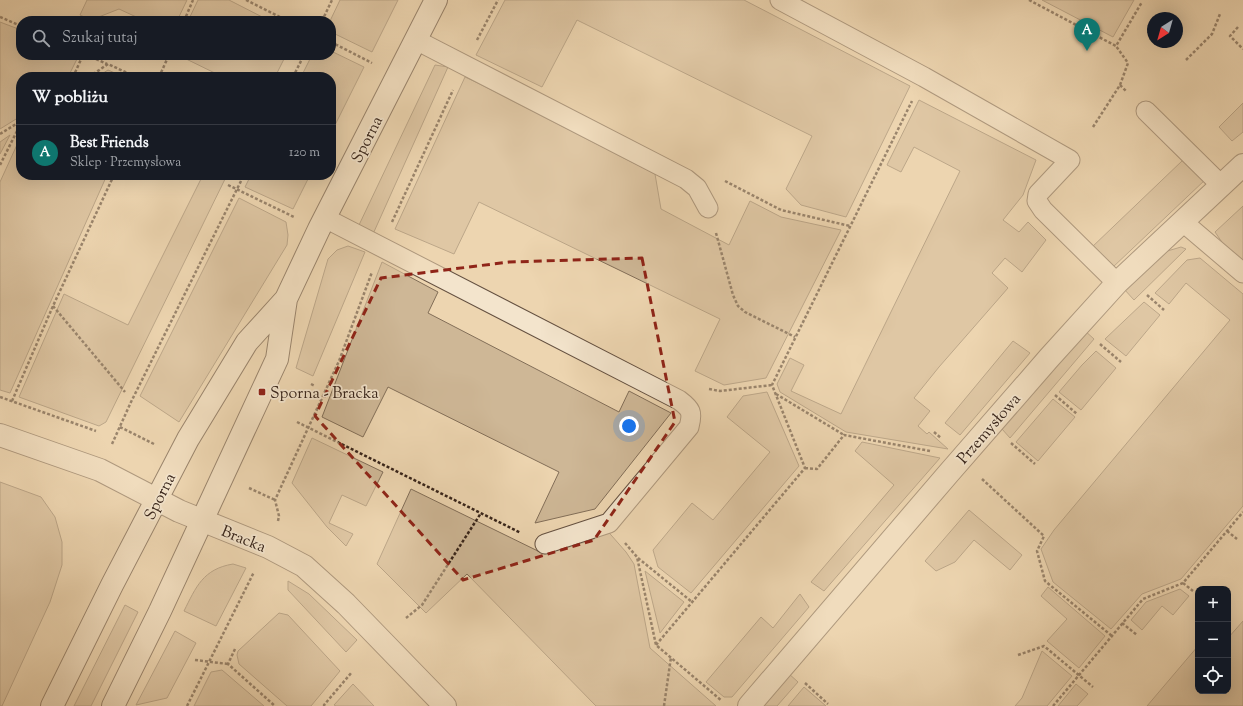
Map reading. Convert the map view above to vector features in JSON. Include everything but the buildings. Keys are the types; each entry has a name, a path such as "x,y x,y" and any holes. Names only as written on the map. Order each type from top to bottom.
{"street":[{"name":"Sporna","path":"52,706 112,585 188,439 247,342 286,299 322,224 436,0"},
{"name":"Przemysłowa","path":"750,706 1049,358 1117,283 1243,165"},
{"name":"Sporna","path":"113,706 160,611 277,359 286,299"},
{"name":"Bracka","path":"0,435 100,470 157,500 202,521 268,547 304,566 346,604 445,706"}],"lane":[{"path":"780,0 924,77 1070,160 1038,194 1037,201 1044,210 1117,283"},
{"path":"416,40 686,179 697,188 708,208"},
{"path":"1146,111 1222,186"},
{"path":"1183,222 1243,273"},
{"path":"322,224 381,247 679,400 688,407 692,417 689,427 609,522 545,544"}],"path":[{"path":"186,16 193,0"},
{"path":"246,0 278,16"},
{"path":"324,16 332,0"},
{"path":"187,706 208,662 268,547 279,516 275,500 339,361 381,247 465,65 498,0"},
{"path":"1029,0 1116,46 1128,63 1120,85 1093,128"},
{"path":"1116,46 1142,2"},
{"path":"1186,60 1212,34 1220,14"},
{"path":"0,17 16,24"},
{"path":"1238,27 1230,36 1243,49"},
{"path":"336,44 398,75"},
{"path":"75,72 81,60"},
{"path":"99,60 125,72"},
{"path":"161,72 166,60"},
{"path":"296,72 302,60"},
{"path":"96,72 108,64"},
{"path":"805,468 772,385 902,121"},
{"path":"0,134 16,125"},
{"path":"0,165 16,132"},
{"path":"723,179 708,208 733,295 738,306 744,312 795,337"},
{"path":"12,401 53,306 112,180"},
{"path":"100,470 131,402 242,180"},
{"path":"228,185 322,224"},
{"path":"1146,294 1164,310"},
{"path":"53,306 125,392"},
{"path":"1098,343 1121,362"},
{"path":"311,384 315,386"},
{"path":"775,393 844,435 935,452"},
{"path":"1054,393 1077,414"},
{"path":"0,397 96,431"},
{"path":"298,422 545,544"},
{"path":"805,468 817,469 844,435"},
{"path":"1011,443 1035,464"},
{"path":"656,645 805,468"},
{"path":"982,479 1044,536 1037,551 1044,581 1112,636"},
{"path":"1053,706 1143,599 1183,583 1243,512"},
{"path":"406,618 422,605 481,513"},
{"path":"609,522 637,557 692,602"},
{"path":"1227,531 1237,539"},
{"path":"637,557 656,645 728,706"},
{"path":"1183,583 1193,591"},
{"path":"1122,623 1137,636"},
{"path":"1018,655 1044,646 1093,687"},
{"path":"228,664 235,649"},
{"path":"664,706 670,657"},
{"path":"195,660 228,664 275,706"},
{"path":"324,706 352,672"}],"highlighted area":[{"path":"642,258 675,422 594,540 463,580 315,416 381,278 509,262"}],"shaded area":[{"path":"87,0 187,0 179,16 134,16 119,9 101,16 80,15"},
{"path":"198,0 229,0 260,16 190,16"},
{"path":"340,0 398,0 372,52 336,34 336,16 332,16"},
{"path":"505,0 744,0 910,86 846,217 801,205 786,189 812,136 577,20 542,87 476,55"},
{"path":"1042,0 1134,0 1113,37"},
{"path":"0,22 16,28 16,60 76,60 70,72 16,72 16,119 0,129"},
{"path":"336,53 364,67 336,123 336,72 304,72 310,60 336,60"},
{"path":"188,60 284,60 278,72 213,72"},
{"path":"435,65 448,67 373,234 362,229 359,225"},
{"path":"465,77 655,174 661,209 729,245 750,201 781,217 841,230 766,378 724,385 695,371 720,319 479,202 454,254 395,229"},
{"path":"919,100 1036,160 1023,195 1003,220 1019,232 1028,222 1046,240 1022,272 1005,258 992,273 1008,288 914,398 930,411 918,426 927,434 929,432 948,449 846,432 780,392 777,384 790,358 804,365 791,391 841,414 960,171 914,147 901,172 887,165"},
{"path":"1243,103 1243,132 1232,141 1219,127"},
{"path":"10,135 0,154 0,142"},
{"path":"16,147 16,180 105,180 10,393 0,390 0,182"},
{"path":"1183,160 1206,179 1112,268 1091,248"},
{"path":"200,180 225,180 106,422 99,426 19,397 64,294 128,325"},
{"path":"248,180 308,180 293,209 245,187"},
{"path":"239,198 286,222 288,235 287,245 179,422 140,396"},
{"path":"1243,206 1243,261 1224,245 1215,232"},
{"path":"348,246 365,252 313,376 296,368 328,259 337,250"},
{"path":"1181,247 1186,249 1134,300 1124,289 1164,252"},
{"path":"1200,258 1243,294 1243,506 1181,579 1142,594 1111,629 1053,582 1041,549 1054,530 1230,320 1186,283 1169,304 1155,293 1187,260"},
{"path":"382,262 438,292 428,313 619,412 629,391 671,413 595,509 535,523 559,472 388,387 363,437 322,417"},
{"path":"1144,302 1160,315 1126,356 1105,339"},
{"path":"1084,330 1094,339 1010,438 1002,429"},
{"path":"1013,341 1030,353 960,435 945,423"},
{"path":"1096,351 1116,368 1081,410 1059,392"},
{"path":"767,392 799,466 691,593 658,567 653,550 692,503 713,520 770,452 727,417 743,396"},
{"path":"1053,399 1075,417 1038,461 1016,442"},
{"path":"312,438 383,472 366,506 342,495 329,523 353,534 346,546 327,527 292,483"},
{"path":"862,442 940,458 824,591 811,582 894,485 855,451"},
{"path":"0,482 41,497 55,517 62,542 62,565 50,602 2,706 0,706"},
{"path":"411,489 542,553 604,527 626,552 634,564 650,648 716,706 596,706 467,574 426,613 377,564"},
{"path":"969,510 1022,555 1010,570 974,540 955,562 936,571 925,561"},
{"path":"233,564 246,568 216,626 184,611 192,594 207,575 223,566"},
{"path":"645,571 684,602 660,633"},
{"path":"288,581 309,594 357,640 346,652 288,590"},
{"path":"1048,587 1105,636 1079,668 1047,641 1067,619 1041,596"},
{"path":"1180,589 1189,596 1173,615 1162,606 1142,630 1131,620 1146,602"},
{"path":"800,594 809,607 732,697 724,697 706,682 761,617 773,628"},
{"path":"125,605 138,612 91,706 74,706"},
{"path":"279,613 288,615 340,671 311,706 287,706 239,664 237,655 238,651"},
{"path":"1243,621 1243,706 1147,706 1195,650 1195,694 1231,694 1231,635"},
{"path":"175,631 196,643 167,698 136,705"},
{"path":"1042,651 1072,676 1047,706 1015,706 1022,698"},
{"path":"222,670 264,706 194,706 211,672"},
{"path":"788,673 798,682 777,706 760,706"},
{"path":"353,684 374,706 334,705"},
{"path":"1076,684 1088,694 1077,706 1058,706"},
{"path":"804,687 826,706 788,706"}],"place":[{"name":"Best Friends","path":"1087,51"},
{"name":"Sporna - Bracka","path":"262,392"}]}
